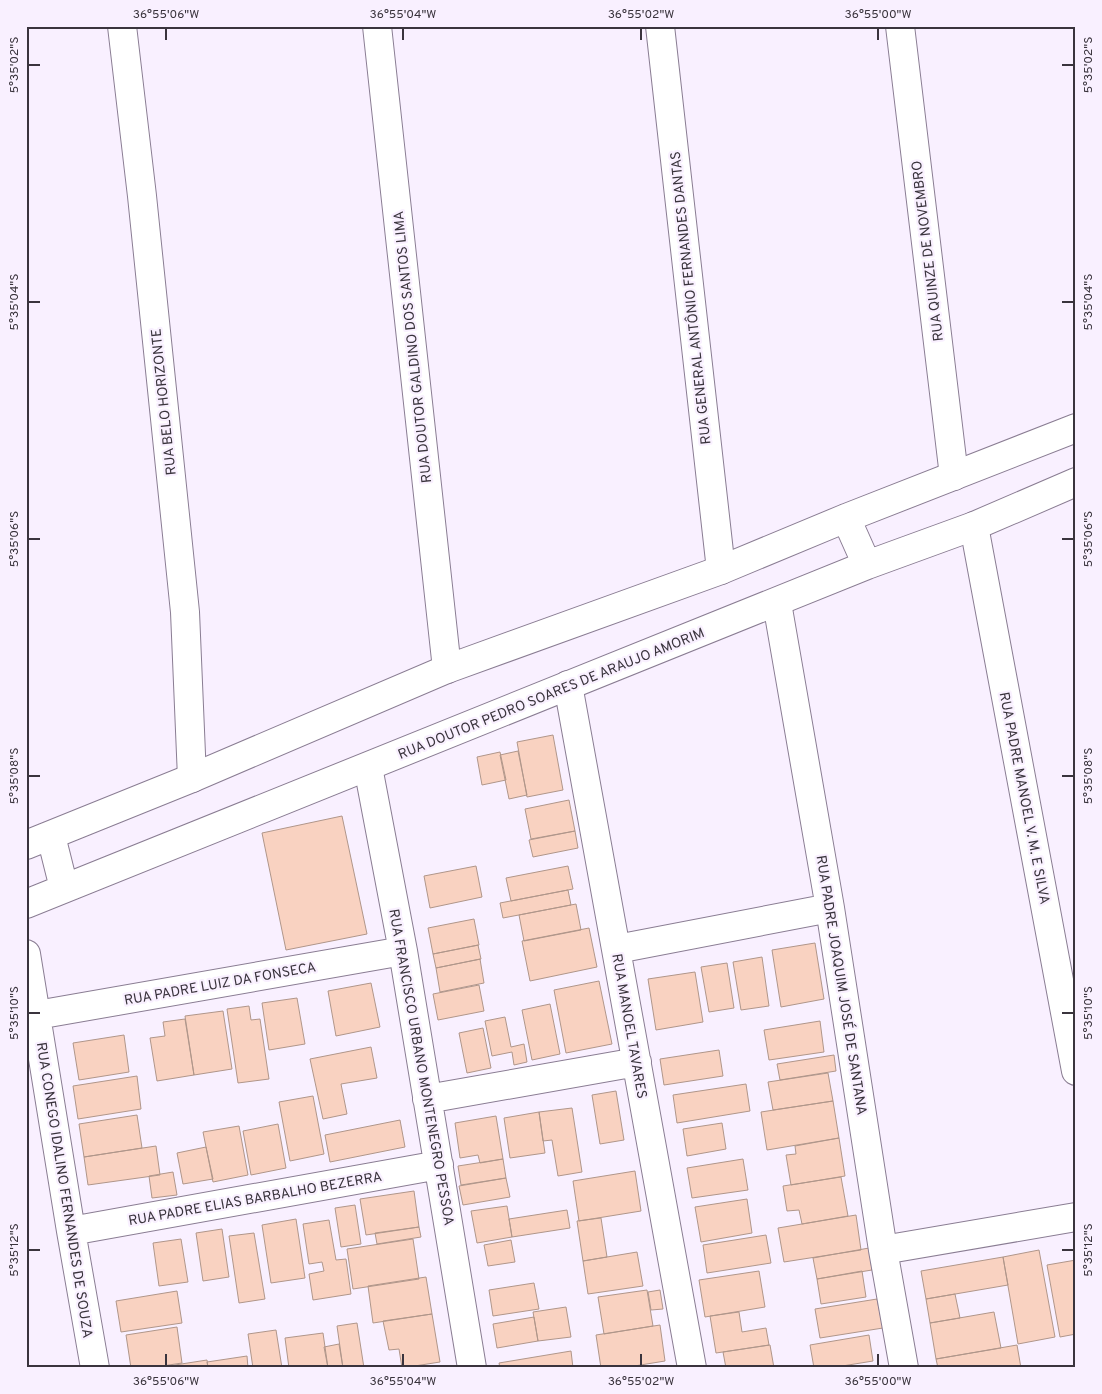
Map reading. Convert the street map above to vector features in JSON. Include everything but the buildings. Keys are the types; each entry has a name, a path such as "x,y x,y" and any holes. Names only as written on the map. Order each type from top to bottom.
{"street":[{"name":"RUA BELO HORIZONTE","path":"122,26 142,196 185,612 192,778"},
{"name":"RUA DOUTOR GALDINO DOS SANTOS LIMA","path":"377,26 447,669"},
{"name":"RUA GENERAL ANTÔNIO FERNANDES DANTAS","path":"660,26 721,570"},
{"name":"RUA QUINZE DE NOVEMBRO","path":"900,26 954,476"},
{"path":"26,846 192,778 447,669 721,570 846,518 1076,428"},
{"name":"RUA DOUTOR PEDRO SOARES DE ARAUJO AMORIM","path":"26,904 568,685 777,603 867,565 974,526 1076,482"},
{"path":"846,518 867,565"},
{"name":"RUA PADRE MANOEL V. M. E SILVA","path":"974,526 1076,1071"},
{"name":"RUA PADRE JOAQUIM JOSÉ DE SANTANA","path":"777,603 830,908 883,1250 904,1368"},
{"name":"RUA MANOEL TAVARES","path":"568,685 692,1368"},
{"name":"RUA FRANCISCO URBANO MONTENEGRO PESSOA","path":"368,767 403,951 472,1368"},
{"path":"51,836 64,888"},
{"path":"617,949 830,908"},
{"name":"RUA PADRE LUIZ DA FONSECA","path":"37,1015 403,951"},
{"name":"RUA CONEGO IDALINO FERNANDES DE SOUZA","path":"26,954 70,1231 95,1368"},
{"path":"427,1099 637,1062"},
{"name":"RUA PADRE ELIAS BARBALHO BEZERRA","path":"70,1231 438,1165"},
{"path":"883,1250 1076,1218"}]}
